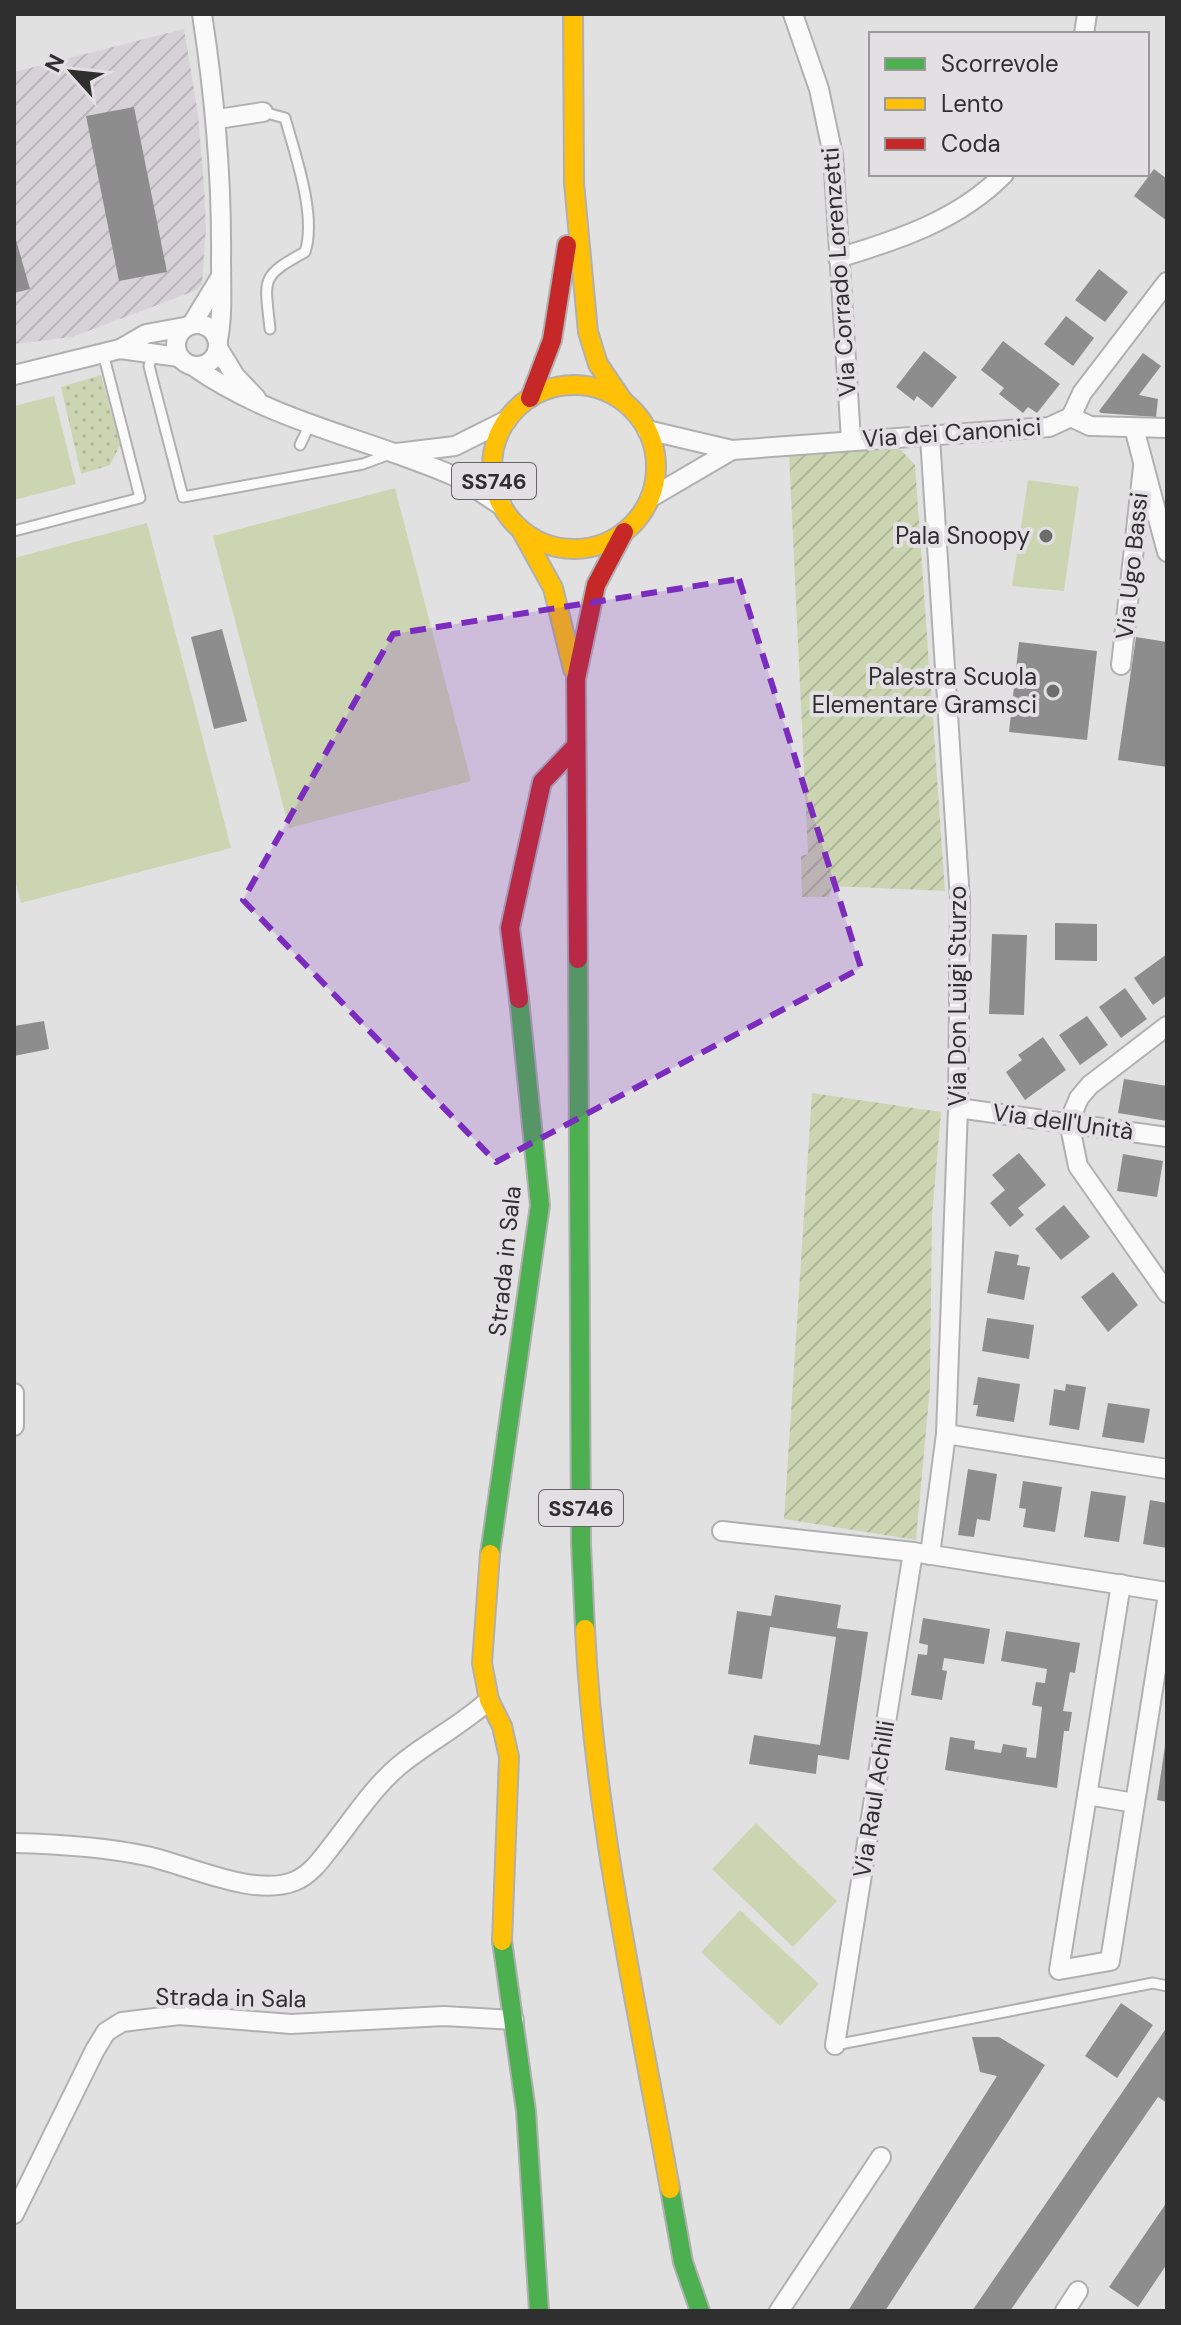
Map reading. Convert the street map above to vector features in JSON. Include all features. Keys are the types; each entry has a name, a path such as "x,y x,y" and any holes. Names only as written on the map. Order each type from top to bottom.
{"main road":[{"name":"SS746","path":"573,14 574,183 588,332 598,364 647,430 655,452 656,476 650,498 603,560 594,587 576,679 581,1544 588,1687 606,1832 683,2262 700,2311"},
{"name":"SS746","path":"530,398 550,357 557,331 574,183"},
{"name":"SS746","path":"576,679 553,588 521,530 502,506 494,485 492,462 496,440 507,420 530,398 552,388 577,385 601,389 623,401"},
{"name":"SS746","path":"521,530 545,544 572,549 600,545 624,532"},
{"name":"Strada in Sala","path":"539,2311 526,2111 514,2020 504,1975 501,1928 510,1803 509,1757 502,1726 489,1700 482,1663 491,1535 540,1205 538,1159 510,928 542,782 576,746"},
{"name":"SS746","path":"682,2311 683,2262"}],"street":[{"path":"111,351 153,352 186,362 209,362 218,344 223,310 218,119 202,14"},
{"name":"Via Corrado Lorenzetti","path":"793,14 827,119 837,197 838,258 851,440"},
{"path":"218,119 263,112"},
{"path":"838,258 923,229 963,208 1002,176"},
{"path":"221,275 175,341 186,362 222,387 309,426 456,477 502,506"},
{"path":"1071,417 1082,393 1167,282"},
{"path":"14,375 111,351 146,334 188,325 208,327 235,376 264,406"},
{"name":"Via dei Canonici","path":"647,430 732,450 1049,427 1071,417 1090,426 1167,428"},
{"path":"390,454 455,446 507,420"},
{"path":"1134,428 1167,552"},
{"name":"Via Don Luigi Sturzo","path":"922,1554 946,1434 958,1108 960,900 930,437"},
{"name":"Via dei Canonici","path":"650,498 732,450"},
{"name":"Via Ugo Bassi","path":"1121,665 1143,467"},
{"path":"1167,1026 1090,1085 1079,1098 1069,1122 1078,1166 1167,1293"},
{"name":"Via dell'Unità","path":"958,1108 1167,1137"},
{"path":"14,1393 14,1426"},
{"path":"946,1434 1167,1469"},
{"path":"722,1531 922,1554 1167,1592"},
{"name":"Via Raul Achilli","path":"835,2045 922,1554"},
{"path":"1121,1584 1059,1970 1110,1961 1167,1601"},
{"path":"14,1843 148,1856 242,1883 271,1885 294,1882 313,1869 381,1783 404,1761 466,1721 489,1700"},
{"path":"1087,1795 1135,1803"},
{"name":"Strada in Sala","path":"14,2214 95,2050 106,2032 122,2022 179,2015 291,2024 444,2016 514,2020"},
{"path":"779,2311 881,2157"},
{"path":"1065,2311 1078,2291"}],"lane":[{"path":"263,112 285,118 303,183 309,242 305,252 269,275 266,287 270,329"},
{"path":"14,531 140,498 111,351"},
{"path":"153,352 149,366 183,497 363,464 390,454"},
{"path":"300,445 309,426"},
{"path":"835,2045 1153,1983 1167,1986"}],"highlighted area":[{"path":"739,579 861,968 496,1162 243,900 393,634"}],"shaded area":[{"path":"184,29 198,114 204,186 206,229 202,284 197,290 72,337 14,344 14,72"}],"green space":[{"path":"101,375 120,445 110,465 81,474 61,387"},
{"path":"54,396 76,484 14,500 14,406"},
{"path":"900,449 915,465 945,891 832,886 829,897 802,897 801,856 808,854 789,454"},
{"name":"Pala Snoopy","path":"1028,480 1079,487 1064,591 1012,586"},
{"path":"395,488 471,781 289,828 213,536"},
{"path":"147,523 231,848 21,903 14,876 14,558"},
{"path":"812,1093 941,1112 932,1216 930,1387 916,1540 784,1519"},
{"path":"756,1823 837,1901 793,1947 712,1869"},
{"path":"740,1910 819,1984 780,2026 701,1952"}],"building":[{"path":"134,107 167,272 119,281 86,116"},
{"path":"1154,169 1167,179 1167,221 1134,196"},
{"path":"14,233 30,289 14,293"},
{"path":"1099,269 1128,292 1105,322 1075,300"},
{"path":"1066,316 1094,338 1073,366 1044,344"},
{"path":"1003,341 1060,384 1037,413 1028,407 1023,413 999,394 1004,388 981,370"},
{"path":"924,351 957,377 932,408 917,396 914,401 896,387"},
{"path":"1143,353 1161,366 1139,395 1158,399 1156,417 1101,413 1099,411"},
{"path":"222,629 247,721 214,729 191,637"},
{"path":"1136,637 1167,642 1167,767 1118,760"},
{"name":"Palestra Scuola Elementare Gramsci","path":"1019,642 1097,651 1087,740 1009,732"},
{"path":"1055,923 1097,924 1097,961 1055,960"},
{"path":"992,934 1027,935 1024,1015 989,1014"},
{"path":"1167,954 1167,995 1153,1005 1134,978"},
{"path":"1125,988 1147,1019 1121,1038 1099,1007"},
{"path":"1087,1016 1108,1045 1080,1065 1059,1035"},
{"path":"44,1021 49,1049 14,1056 14,1026"},
{"path":"1043,1037 1066,1070 1025,1100 1006,1072 1022,1060 1018,1055"},
{"path":"1124,1079 1167,1086 1167,1121 1118,1113"},
{"path":"1019,1153 1046,1185 1018,1208 1024,1215 1010,1227 990,1203 1005,1190 992,1175"},
{"path":"1123,1154 1163,1161 1157,1197 1117,1191"},
{"path":"1064,1205 1090,1237 1061,1260 1035,1229"},
{"path":"995,1251 1019,1255 1017,1265 1030,1267 1024,1300 987,1293"},
{"path":"1113,1272 1138,1305 1108,1332 1081,1297"},
{"path":"987,1318 1034,1325 1029,1359 982,1351"},
{"path":"978,1377 1020,1384 1014,1422 976,1416 978,1405 973,1405"},
{"path":"1066,1384 1086,1387 1079,1430 1049,1425 1054,1389 1065,1391"},
{"path":"1108,1403 1150,1409 1144,1443 1102,1437"},
{"path":"968,1469 997,1474 990,1521 977,1519 974,1537 958,1535"},
{"path":"1023,1481 1062,1487 1055,1532 1023,1527 1026,1509 1019,1508"},
{"path":"1091,1491 1126,1496 1119,1542 1084,1537"},
{"path":"1150,1500 1167,1503 1167,1548 1143,1544"},
{"path":"775,1595 841,1605 837,1628 868,1632 849,1760 818,1755 816,1774 749,1764 754,1735 820,1745 836,1637 770,1627 762,1679 728,1674 737,1611 771,1616"},
{"path":"923,1618 990,1629 984,1664 944,1658 942,1670 947,1671 942,1700 911,1695 918,1654 927,1655 928,1645 919,1643"},
{"path":"1006,1631 1080,1643 1075,1673 1070,1672 1063,1711 1072,1712 1069,1731 1064,1731 1057,1788 945,1770 950,1737 975,1741 974,1749 1001,1753 1003,1744 1027,1748 1026,1757 1036,1758 1042,1707 1032,1705 1036,1682 1045,1683 1047,1669 1001,1661"},
{"path":"1167,1747 1167,1802 1157,1800"},
{"path":"1121,2003 1153,2025 1117,2078 1085,2056"},
{"path":"1167,2027 1167,2103 1158,2097 1010,2311 972,2311"},
{"path":"972,2037 999,2037 1045,2065 885,2311 848,2311 997,2076 980,2072"},
{"path":"1167,2202 1167,2264 1138,2307 1109,2287"}],"traffic: fast":[{"path":"578,959 581,1544 585,1629"},
{"path":"490,1554 540,1205 519,999"},
{"path":"502,1941 526,2111 539,2311"},
{"path":"670,2189 683,2262 700,2311"}],"traffic: slow":[{"path":"573,14 574,183 588,332 598,364 623,401"},
{"path":"574,385 605,392 632,409 649,436 656,467 649,498 632,525 605,542 574,549 543,542 516,525 499,498 492,467 499,436 516,409 543,392 574,385"},
{"path":"522,532 553,588 573,669"},
{"path":"490,1554 482,1663 489,1700 502,1726 509,1757 502,1941"},
{"path":"585,1629 597,1770 607,1840 670,2189"}],"traffic: jam":[{"path":"530,398 552,340 567,245"},
{"path":"578,959 576,679 596,585 624,532"},
{"path":"519,999 510,928 542,782 576,746"}],"place":[{"name":"Pala Snoopy","path":"1046,536"},
{"name":"Palestra Scuola Elementare Gramsci","path":"1053,691"}]}
